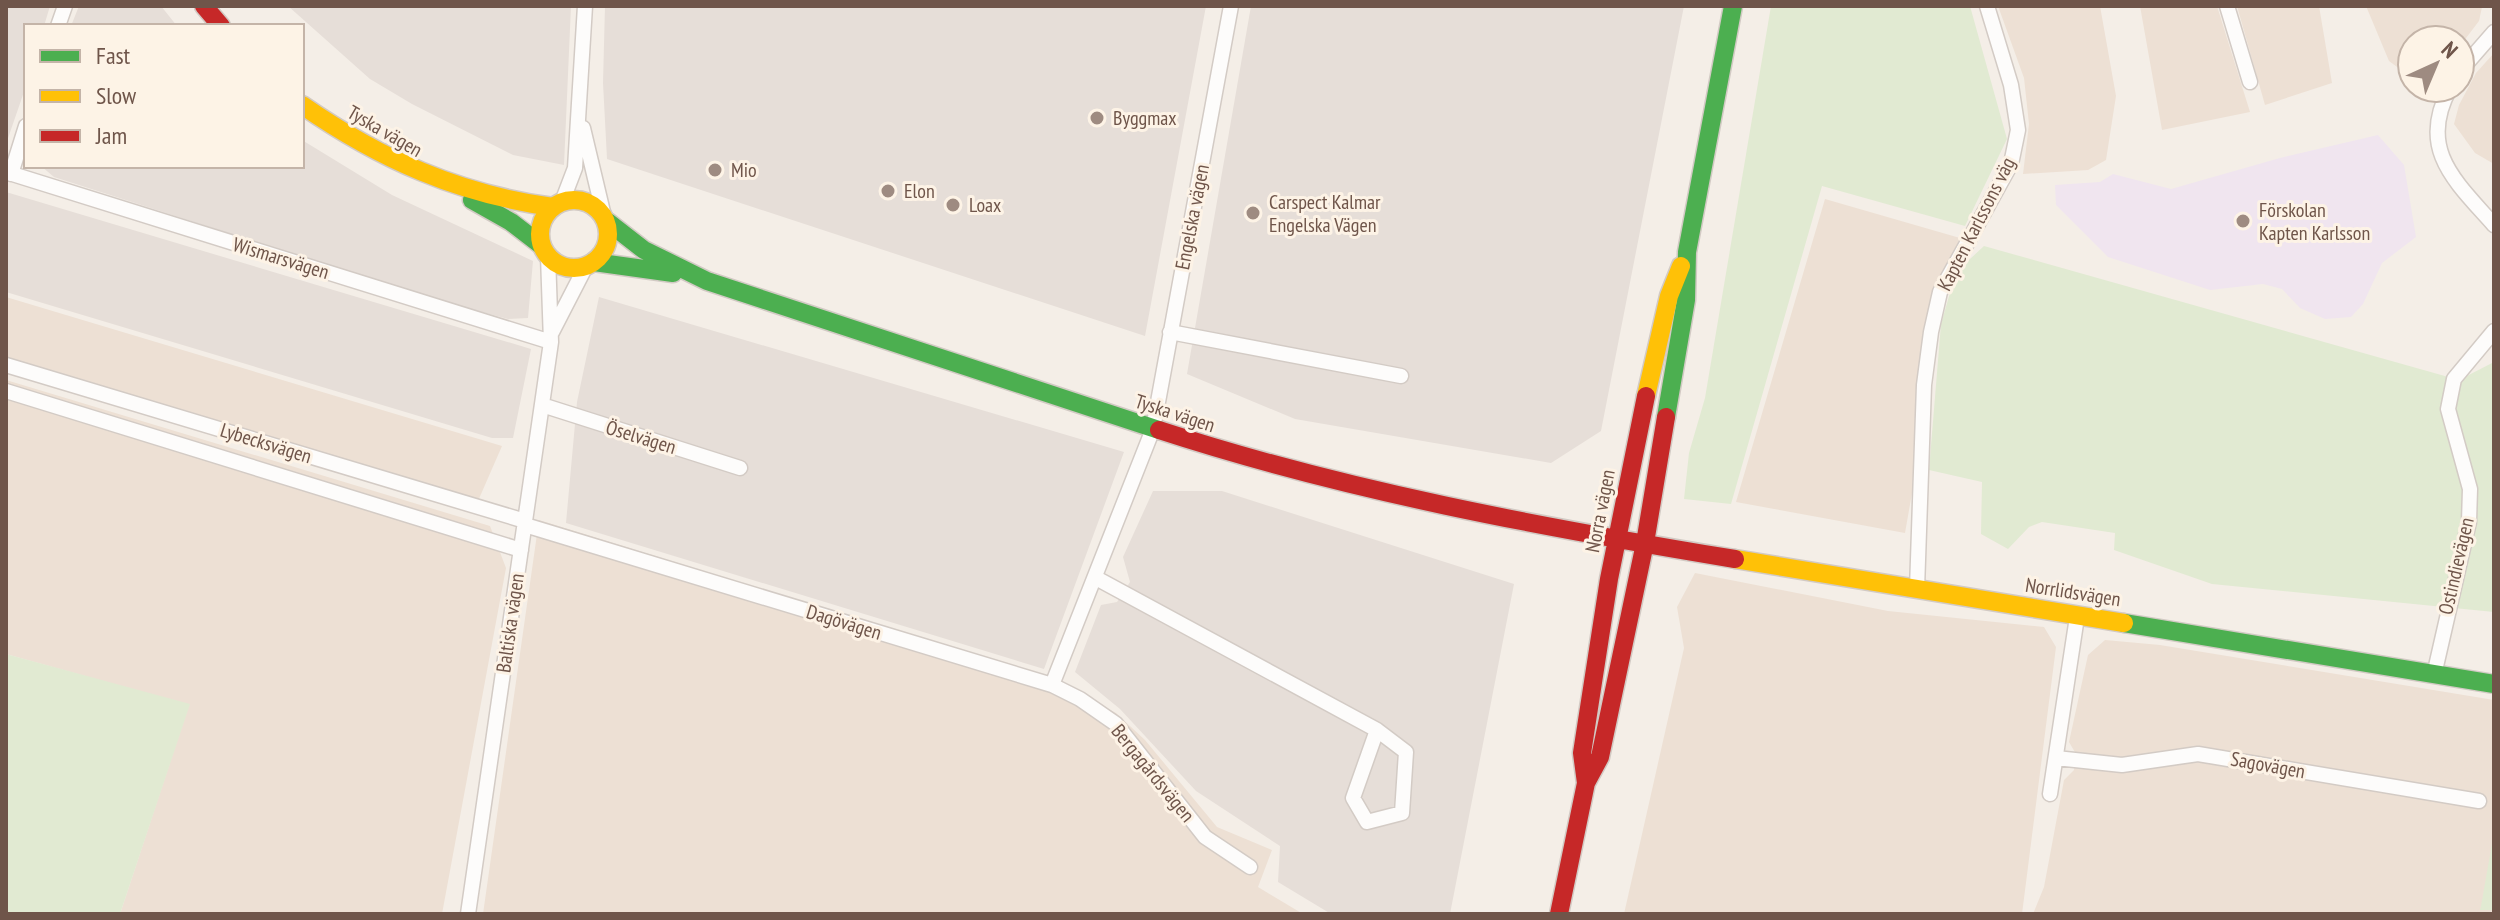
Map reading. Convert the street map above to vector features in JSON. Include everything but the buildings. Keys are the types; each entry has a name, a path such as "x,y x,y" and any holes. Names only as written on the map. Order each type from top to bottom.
{"main road":[{"path":"204,6 219,24"},
{"name":"Norra vägen","path":"1559,914 1586,783 1600,757 1645,543 1686,300 1687,252 1733,6"},
{"name":"Tyska vägen","path":"304,106 376,152 451,188 511,222 544,250"},
{"name":"Tyska vägen","path":"451,188 557,204"},
{"path":"582,200 605,217 607,246 590,264 566,268 544,250 541,223 557,204 582,200"},
{"name":"Tyska vägen","path":"605,217 625,240 704,279 791,311 1250,460 1449,507 1645,543"},
{"name":"Norra vägen","path":"1586,783 1582,753 1617,539 1665,312 1687,252"},
{"name":"Tyska vägen","path":"590,264 625,263 704,279"},
{"name":"Norrlidsvägen","path":"1645,543 2494,684"}],"street":[{"path":"557,204 575,168 585,6"},
{"name":"Engelska vägen","path":"1153,429 1231,6"},
{"name":"Kapten Karlssons väg","path":"1917,589 1924,385 1931,332 1940,292 2011,164 2018,130 2011,85 1987,6"},
{"path":"2227,6 2250,82"},
{"path":"2476,53 2494,32"},
{"path":"2443,104 2436,121 2440,154 2449,174 2494,225"},
{"path":"580,116 605,217"},
{"name":"Wismarsvägen","path":"24,131 8,173 551,337"},
{"name":"Baltiska vägen","path":"468,914 551,337 544,250"},
{"name":"Baltiska vägen","path":"551,337 590,264"},
{"name":"Ostindievägen","path":"2434,675 2469,522 2470,489 2448,409 2454,379 2494,331"},
{"path":"1170,332 1401,376"},
{"name":"Lybecksvägen","path":"6,365 525,523"},
{"name":"Lybecksvägen","path":"6,391 521,550"},
{"name":"Öselvägen","path":"542,405 740,468"},
{"path":"1052,685 1153,429"},
{"name":"Dagövägen","path":"525,523 1052,685"},
{"path":"1096,578 1377,730 1406,752 1402,813 1367,822 1353,798 1377,730"},
{"path":"2050,794 2077,617"},
{"name":"Bergagårdsvägen","path":"1052,685 1080,699 1116,724 1205,837 1250,867"},
{"name":"Sagovägen","path":"2056,758 2122,765 2198,754 2479,801"}],"shaded area":[{"path":"6,6 50,6 45,24 24,24 24,92 6,144"},
{"path":"79,6 161,6 175,24 72,24"},
{"path":"288,6 571,6 564,165 513,155 412,104 370,79"},
{"path":"605,6 1206,6 1145,336 607,159 603,83"},
{"path":"1251,6 1684,6 1601,431 1551,463 1295,419 1187,374"},
{"path":"1998,6 2100,6 2116,96 2106,160 2088,170 2023,174 2029,124 2024,78"},
{"path":"2140,6 2217,6 2250,112 2162,130"},
{"path":"2237,6 2319,6 2332,83 2265,105"},
{"path":"2366,6 2482,7 2476,25 2396,24 2396,66 2389,61"},
{"path":"2494,53 2494,164 2475,153 2454,124 2460,104 2476,104 2476,73"},
{"name":"Förskolan Kapten Karlsson","path":"2378,135 2404,165 2416,237 2382,263 2363,304 2351,317 2325,319 2300,308 2282,289 2263,284 2210,290 2108,257 2056,205 2055,185 2100,182 2113,174 2171,189 2280,158"},
{"path":"304,141 392,195 533,261 528,318 508,319 431,298 54,177 43,168 304,168"},
{"path":"6,192 531,349 513,438 492,438 6,292"},
{"path":"1825,199 1960,238 1937,289 1918,381 1915,476 1905,533 1736,502"},
{"path":"6,297 502,446 478,501 6,358"},
{"path":"599,297 1124,452 1044,669 566,523 577,402"},
{"path":"6,380 490,526 506,568 442,914 120,914 189,705 6,654"},
{"path":"1153,491 1222,491 1514,584 1450,914 1331,914 1278,882 1280,846 1196,791 1120,709 1075,672 1101,605 1117,602 1130,582 1123,557"},
{"path":"539,520 1048,678 1116,713 1145,740 1217,827 1272,850 1258,887 1303,914 483,914"},
{"path":"1695,573 1888,611 2044,627 2056,647 2022,914 1624,914 1684,648 1677,607"},
{"path":"2105,640 2160,645 2494,700 2494,914 2033,914 2044,887 2064,780 2074,770 2076,754 2069,742 2088,655"}],"green space":[{"path":"1771,6 1970,6 2007,139 1965,226 1822,186 1731,504 1684,499 1689,453 1705,398"},
{"path":"1984,246 2459,380 2494,362 2494,612 2212,584 2114,550 2115,533 2042,522 2029,527 2008,549 1981,534 1982,482 1929,470 1941,324 1956,272"},
{"path":"6,654 190,704 120,914 6,914"},
{"path":"2493,838 2494,910 2480,910 2481,906"}],"traffic: fast":[{"path":"1666,417 1686,300 1687,252 1733,6"},
{"path":"472,200 511,222 541,245"},
{"path":"608,222 644,250 707,281 1159,430"},
{"path":"594,262 673,273"},
{"path":"2124,623 2494,684"}],"traffic: slow":[{"path":"304,106 361,142 421,171 485,193 553,207"},
{"path":"567,200 581,200 593,205 603,215 608,234 603,253 593,263 581,268 567,268 555,263 545,253 540,241 540,227 545,215 555,205 567,200"},
{"path":"1646,396 1669,296 1681,266"},
{"path":"1735,559 2124,623"}],"traffic: jam":[{"path":"204,6 219,24"},
{"path":"1586,783 1582,753 1609,579 1646,396"},
{"path":"1559,914 1586,783 1600,757 1645,543 1666,417"},
{"path":"1159,430 1229,452 1372,489 1589,534 1735,559"}],"place":[{"name":"Byggmax","path":"1097,118"},
{"name":"Mio","path":"715,170"},
{"name":"Elon","path":"888,191"},
{"name":"Loax","path":"953,205"},
{"name":"Carspect Kalmar Engelska Vägen","path":"1253,213"},
{"name":"Förskolan Kapten Karlsson","path":"2243,221"}]}
